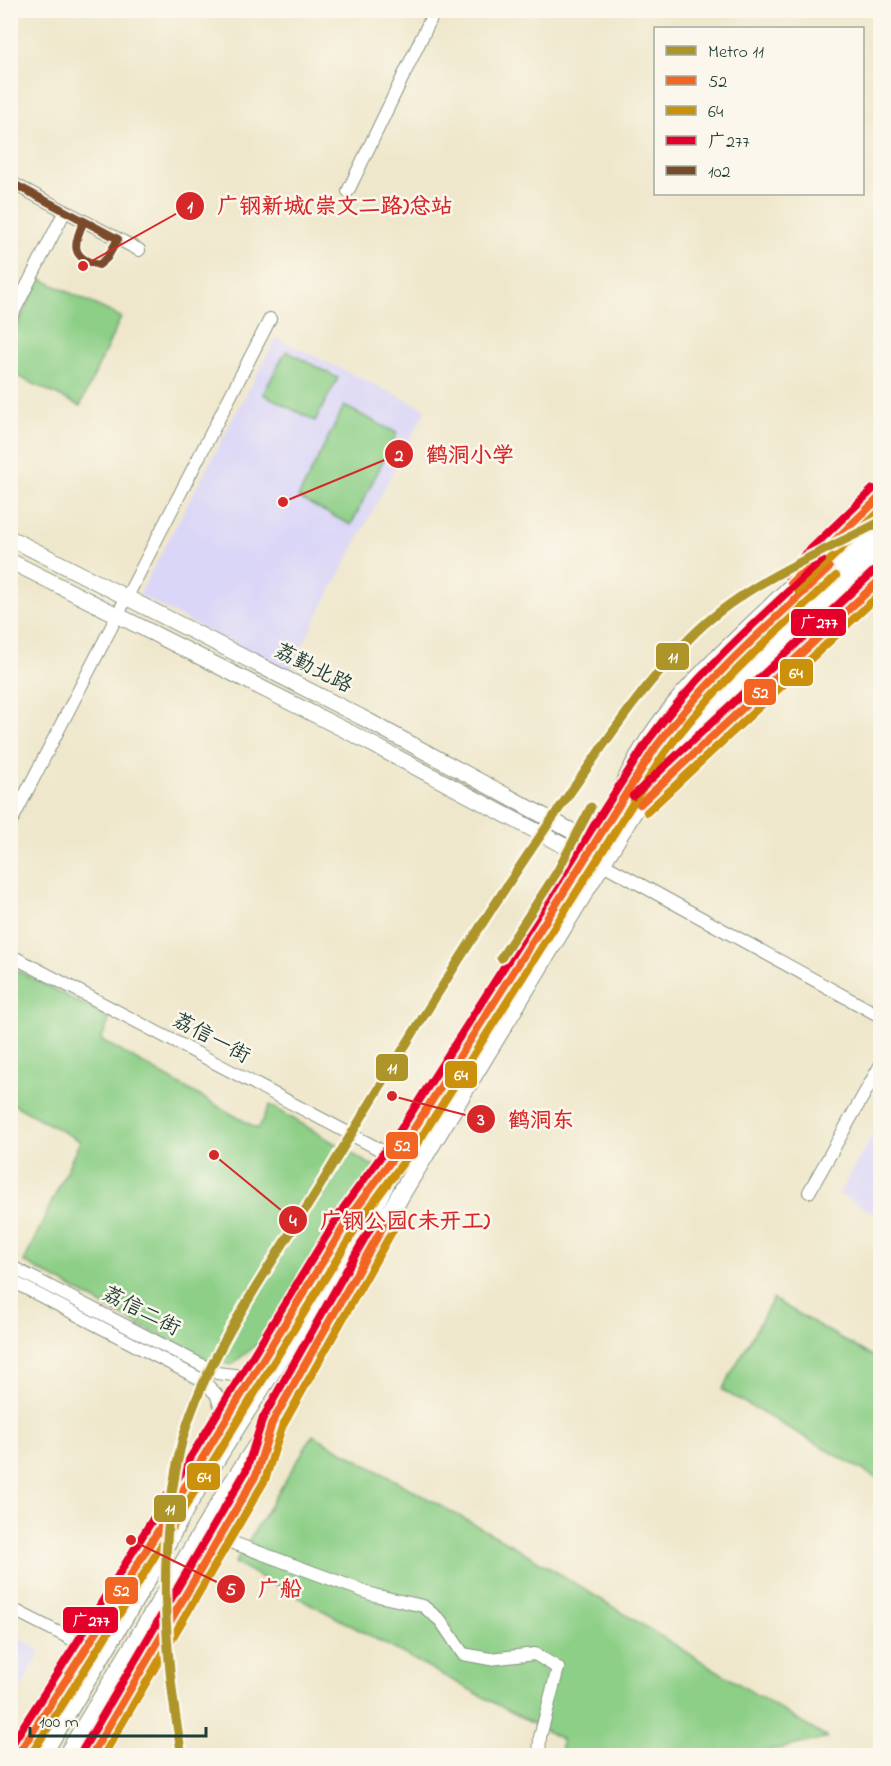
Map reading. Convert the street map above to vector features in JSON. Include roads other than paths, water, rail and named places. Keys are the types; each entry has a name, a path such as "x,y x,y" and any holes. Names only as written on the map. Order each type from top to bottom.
{"highway":[{"path":"41,1755 148,1577 187,1505 366,1221 410,1135 594,854 840,578 880,519"},
{"path":"67,1755 272,1423 594,854 606,825 637,778 653,748 675,720 840,578 880,539"},
{"path":"840,578 880,559"}],"main road":[{"name":"荔勤北路","path":"10,538 361,717 594,854"},
{"name":"荔勤北路","path":"10,561 594,854"},
{"path":"17,1755 87,1647 353,1212 410,1135"},
{"path":"91,1755 256,1474 272,1423"}],"street":[{"path":"348,191 435,10"},
{"path":"10,182 139,250"},
{"path":"10,319 65,211"},
{"path":"10,824 270,319"},
{"path":"606,825 620,782 649,734 690,684 880,497"},
{"path":"637,807 880,580"},
{"path":"594,854 880,1016"},
{"name":"荔信一街","path":"10,955 394,1157"},
{"path":"809,1192 880,1066"},
{"name":"荔信二街","path":"10,1266 217,1373 233,1376 258,1370"},
{"name":"荔信二街","path":"10,1280 202,1380 216,1394 226,1421"},
{"path":"220,1538 374,1595 423,1606 441,1621 463,1654 490,1659 535,1654 558,1668 540,1737 539,1755"},
{"path":"10,1608 87,1647"}],"metro line":[{"name":"11","path":"182,1756 167,1641 168,1526 180,1450 190,1417 220,1348 380,1086 505,889 612,733 656,675 709,620 755,587 880,522"},
{"name":"11","path":"501,958 557,872 591,807"}],"place":[{"name":"广钢新城(崇文二路)总站","path":"83,266"},
{"name":"鹤洞小学","path":"283,502"},
{"name":"鹤洞东","path":"392,1096"},
{"name":"广钢公园(未开工)","path":"214,1155"},
{"name":"广船","path":"131,1540"}]}
